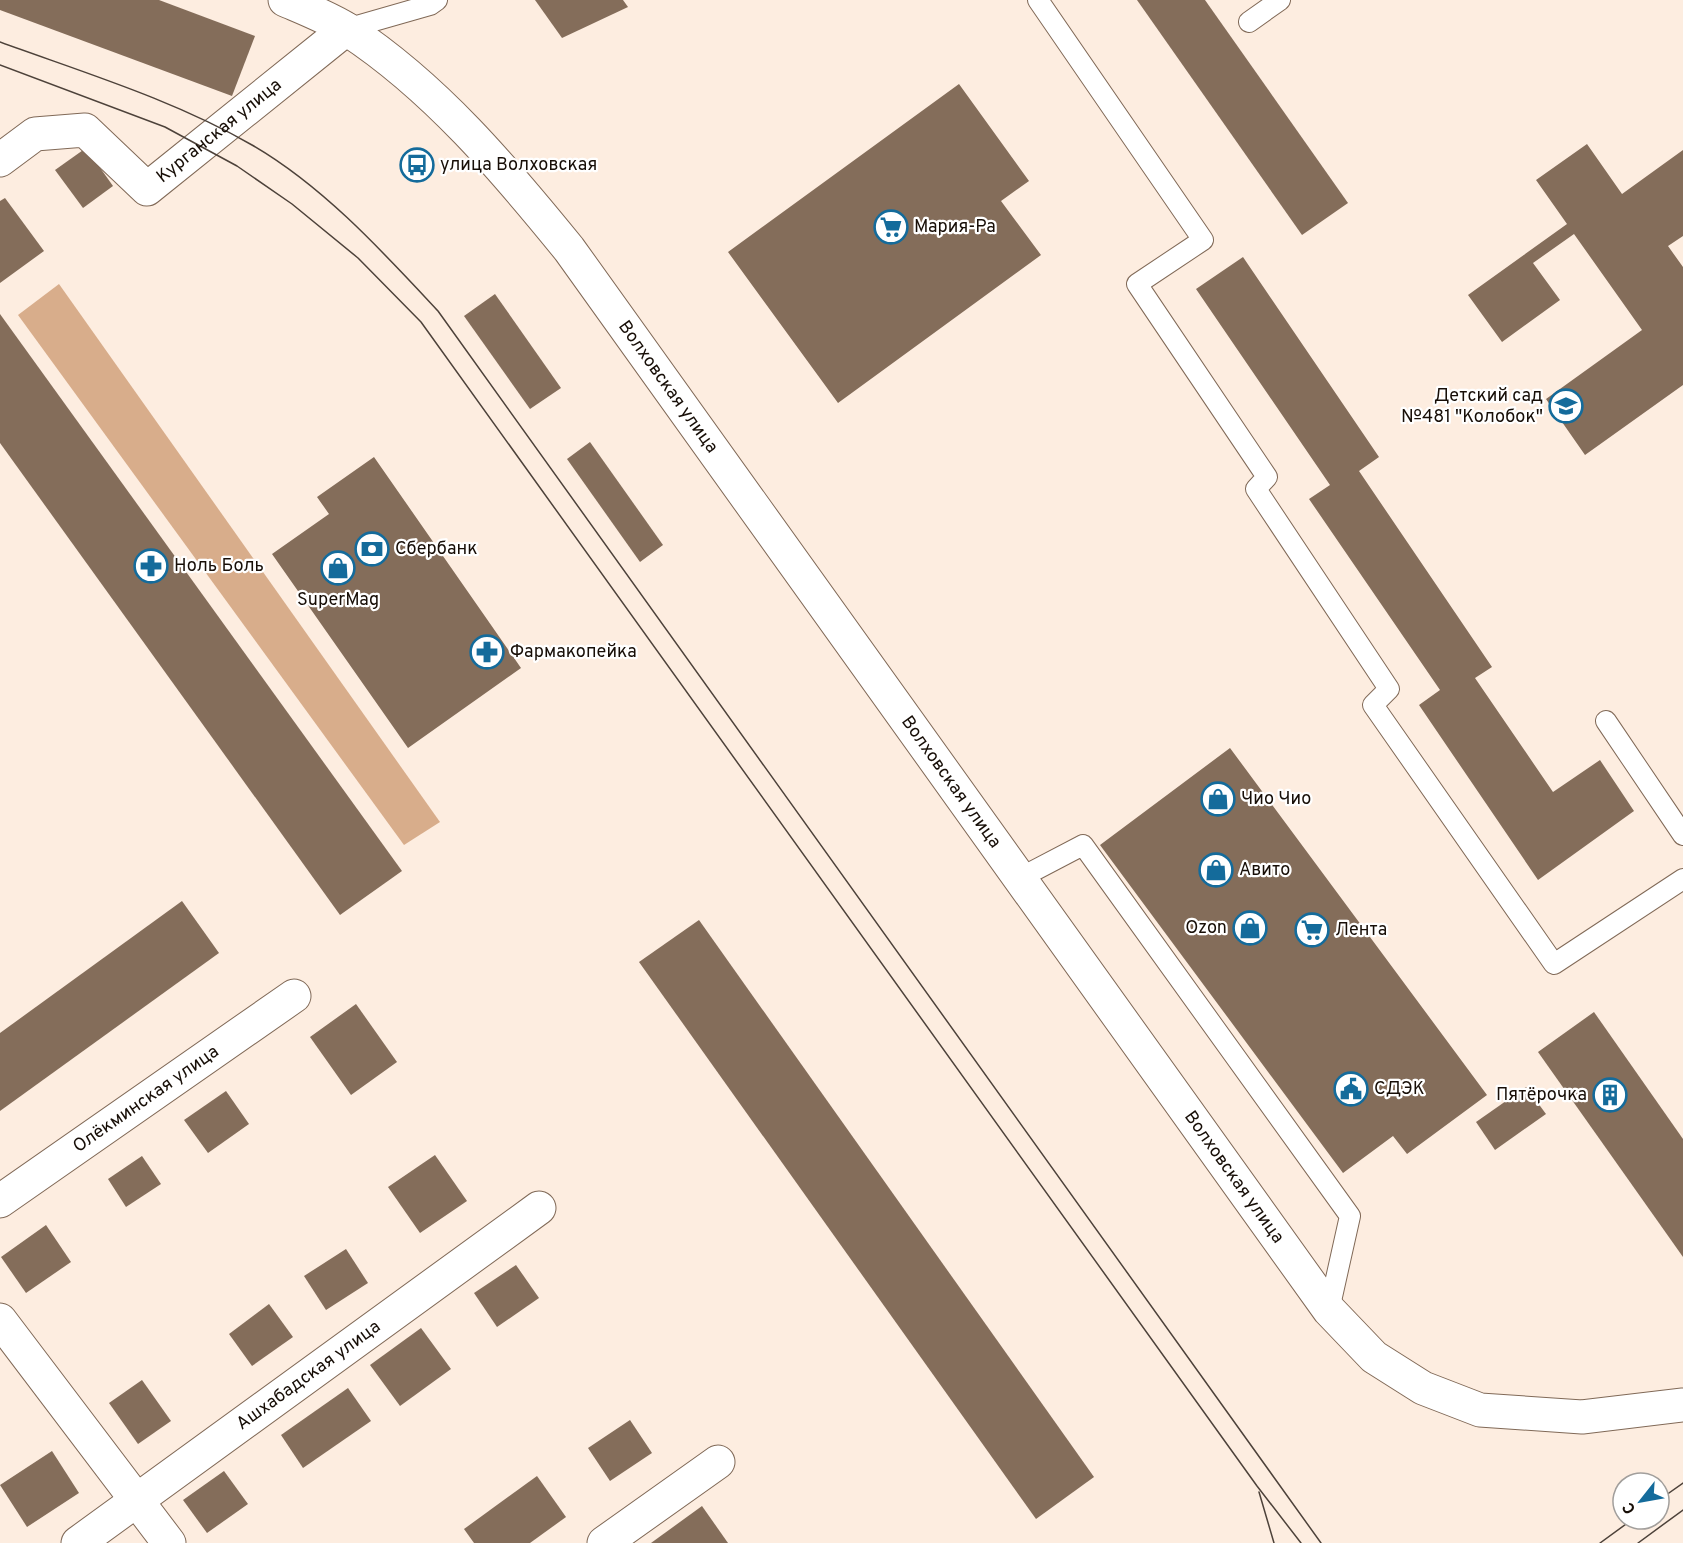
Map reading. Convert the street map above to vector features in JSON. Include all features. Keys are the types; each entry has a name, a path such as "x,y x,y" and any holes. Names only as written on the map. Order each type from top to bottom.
{"main road":[{"name":"Волховская улица","path":"285,0 346,29 395,65 459,122 516,183 569,249 1329,1310 1374,1357 1423,1389 1480,1410 1582,1418 1683,1405"},
{"name":"Курганская улица","path":"0,160 35,134 85,130 147,189 346,29"},
{"name":"Олёкминская улица","path":"0,1201 294,996"},
{"name":"Ашхабадская улица","path":"78,1543 539,1208"},
{"path":"0,1320 138,1500 168,1543"},
{"path":"604,1543 718,1462"}],"lane":[{"path":"346,29 430,5 437,0"},
{"path":"1038,0 1203,240 1137,284 1267,477 1256,489 1389,689 1373,705 1554,964 1683,879"},
{"path":"1249,22 1280,0"},
{"path":"1606,721 1683,835"},
{"path":"1020,878 1083,845 1323,1178 1350,1216 1329,1310"}],"shaded area":[{"path":"59,284 440,822 404,845 18,315"}],"building":[{"path":"0,0 159,0 255,36 232,96 0,10"},
{"path":"535,0 623,0 628,7 562,38"},
{"path":"1137,0 1205,0 1348,203 1302,235"},
{"name":"Мария-Ра","path":"959,84 1029,181 1001,201 1041,255 838,403 728,252"},
{"path":"1587,144 1622,194 1683,150 1683,236 1668,246 1683,267 1683,385 1585,455 1546,399 1642,330 1574,234 1533,263 1560,300 1502,342 1468,295 1567,224 1536,180"},
{"path":"86,148 113,186 83,208 55,170"},
{"path":"5,198 44,251 0,283 0,201"},
{"path":"1243,257 1379,457 1359,471 1492,667 1475,678 1553,792 1600,760 1634,811 1538,880 1419,705 1440,690 1309,499 1330,485 1196,289"},
{"path":"495,294 561,388 530,409 464,316"},
{"path":"0,314 402,871 340,915 0,443"},
{"path":"590,442 663,545 640,562 567,459"},
{"path":"374,457 521,668 408,748 272,554 329,514 317,497"},
{"path":"1230,748 1487,1095 1407,1154 1393,1136 1343,1173 1100,845"},
{"path":"182,901 219,953 0,1111 0,1033"},
{"path":"699,920 1094,1477 1036,1519 639,962"},
{"path":"356,1004 397,1062 351,1095 310,1037"},
{"name":"Пятёрочка","path":"1594,1012 1683,1139 1683,1257 1538,1052"},
{"path":"1526,1087 1546,1114 1495,1150 1476,1122"},
{"path":"226,1091 249,1124 208,1153 184,1120"},
{"path":"435,1155 467,1201 420,1233 388,1187"},
{"path":"142,1156 161,1184 126,1207 108,1179"},
{"path":"46,1225 71,1262 26,1293 1,1257"},
{"path":"346,1249 368,1283 326,1310 304,1276"},
{"path":"516,1265 539,1298 497,1327 474,1293"},
{"path":"269,1304 293,1337 252,1366 229,1334"},
{"path":"421,1328 451,1369 400,1406 370,1365"},
{"path":"142,1380 171,1421 138,1444 109,1403"},
{"path":"348,1388 371,1421 303,1468 281,1435"},
{"path":"630,1420 652,1453 610,1481 588,1448"},
{"path":"52,1451 79,1493 27,1527 0,1485"},
{"path":"224,1471 248,1504 207,1533 183,1500"},
{"path":"537,1476 566,1517 530,1543 474,1543 464,1529"},
{"path":"702,1506 728,1543 651,1543"}],"tram line":[{"path":"0,42 97,76 192,114 252,145 278,161 328,200 374,243 438,311 1321,1543"},
{"path":"0,65 165,127 237,166 292,204 358,258 421,322 1257,1486 1301,1543"},
{"path":"1671,1492 1683,1483"},
{"path":"1259,1492 1274,1543"},
{"path":"1638,1543 1683,1510"},
{"path":"1600,1543 1616,1531"}],"place":[{"name":"улица Волховская","path":"417,165"},
{"name":"Мария-Ра","path":"891,227"},
{"name":"Детский сад №481 \"Колобок\"","path":"1566,406"},
{"name":"Сбербанк","path":"372,549"},
{"name":"Ноль Боль","path":"151,566"},
{"name":"SuperMag","path":"338,568"},
{"name":"Фармакопейка","path":"487,652"},
{"name":"Чио Чио","path":"1218,799"},
{"name":"Авито","path":"1216,870"},
{"name":"Ozon","path":"1250,928"},
{"name":"Лента","path":"1312,930"},
{"name":"СДЭК","path":"1351,1089"},
{"name":"Пятёрочка","path":"1610,1095"}]}
